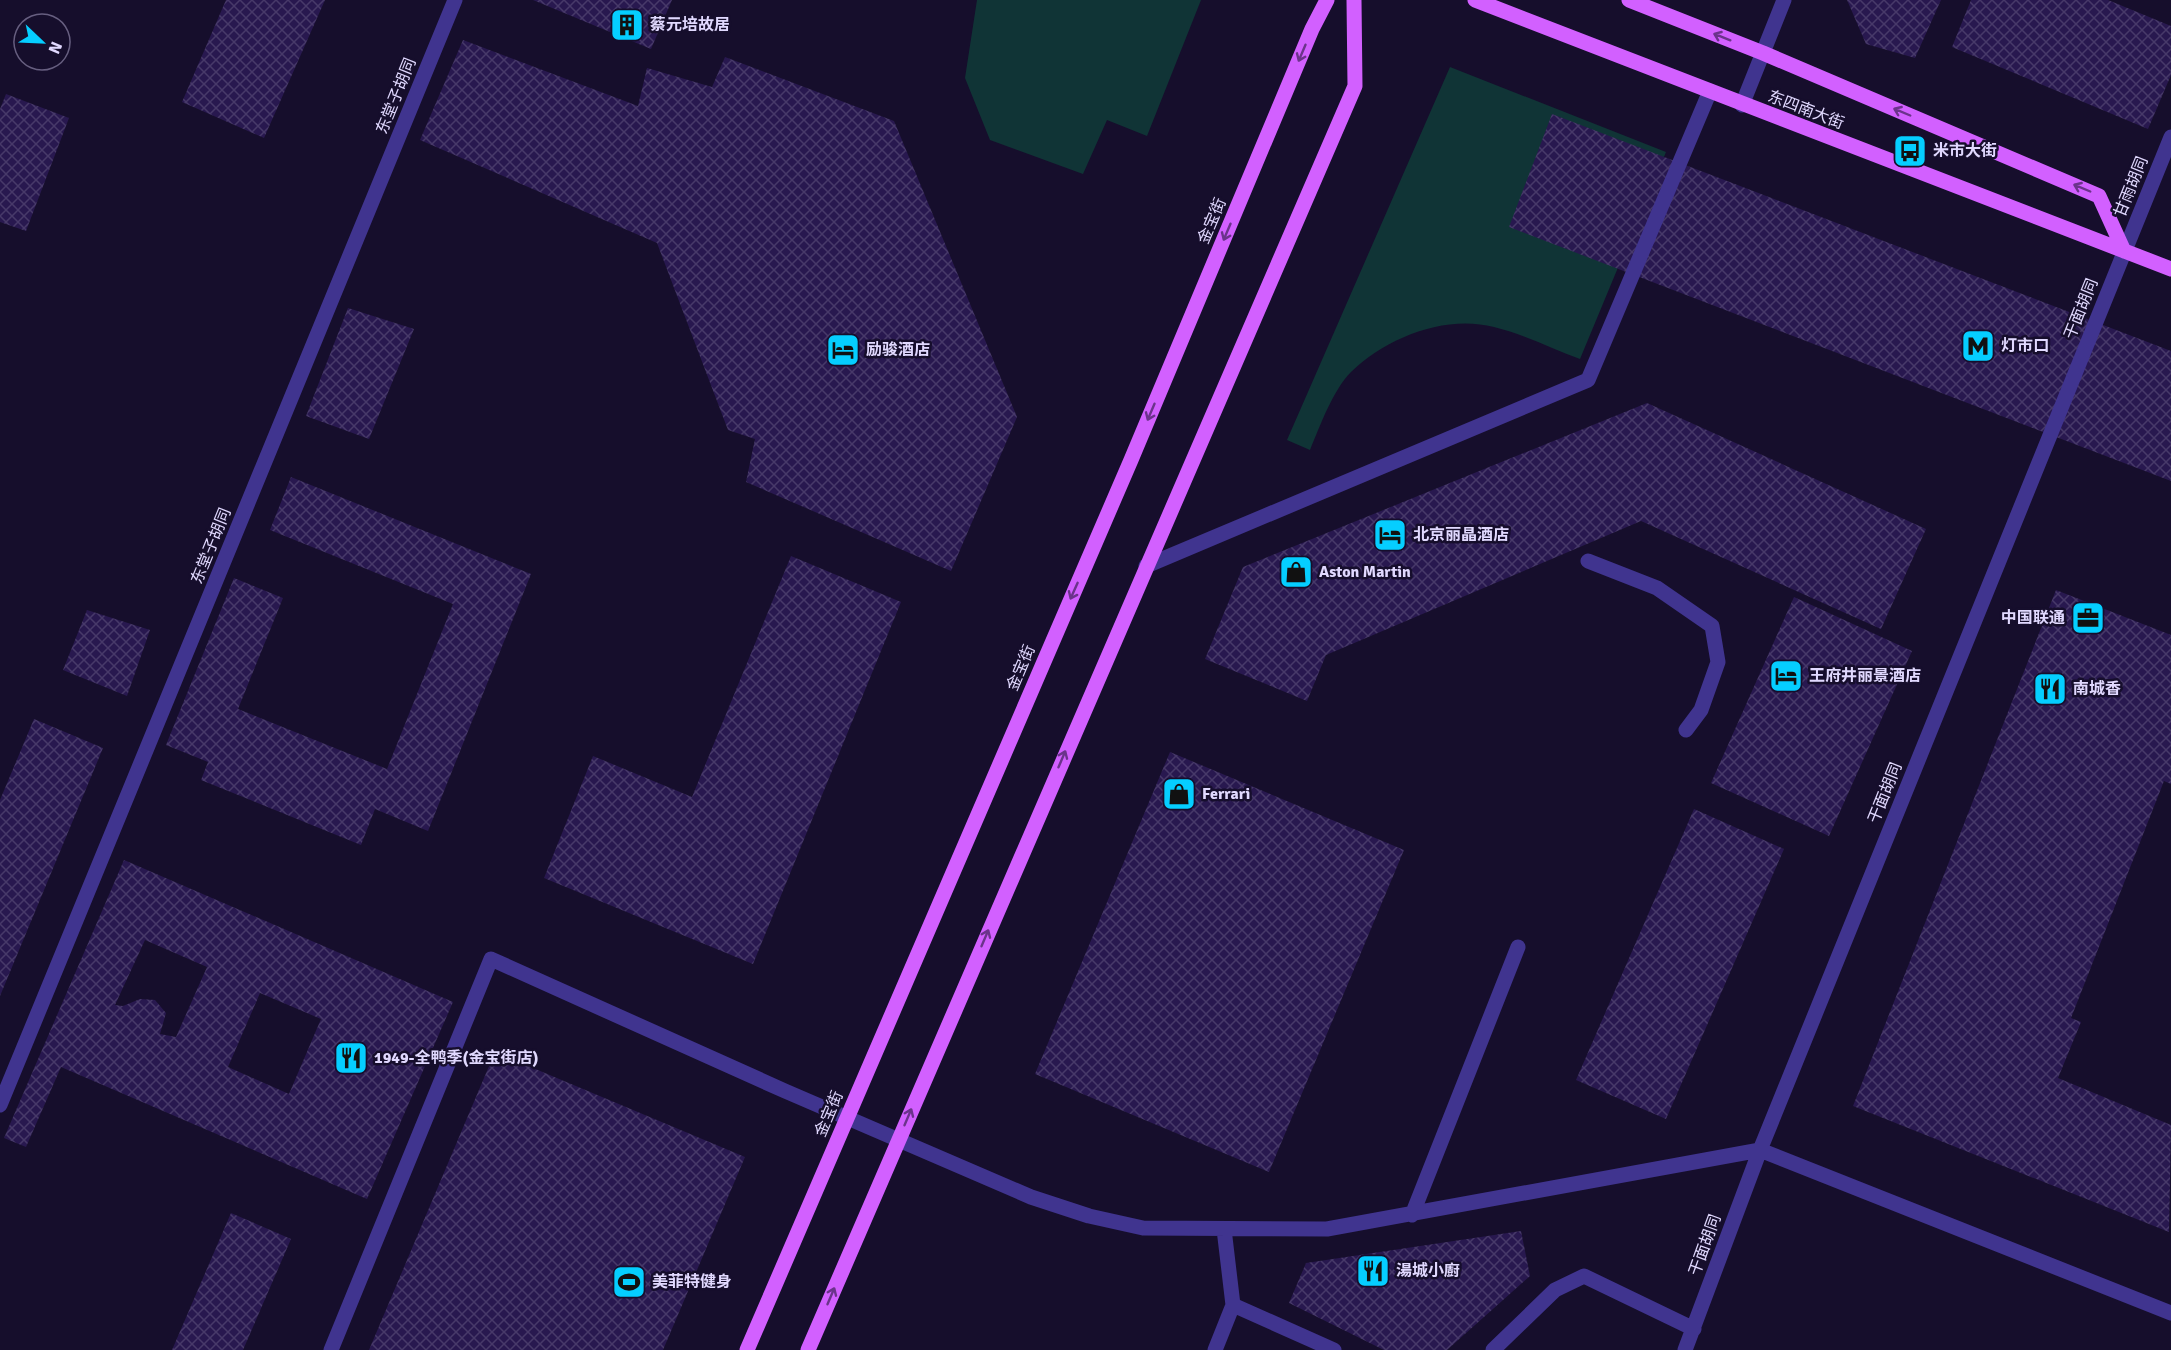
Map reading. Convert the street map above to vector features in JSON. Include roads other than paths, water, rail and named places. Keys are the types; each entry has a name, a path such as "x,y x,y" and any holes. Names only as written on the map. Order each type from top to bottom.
{"main road":[{"name":"金宝街","path":"747,1350 1136,450 1312,29 1327,0"},
{"path":"808,1350 1355,86 1354,0"},
{"name":"东四南大街","path":"1475,0 2171,269"},
{"path":"1629,0 1763,53 2099,196 2124,251"}],"street":[{"name":"东堂子胡同","path":"0,1105 455,0"},
{"path":"1742,105 1784,0"},
{"path":"1146,566 1588,380 1710,91"},
{"name":"甘雨胡同","path":"2124,251 2171,137"},
{"name":"干面胡同","path":"1685,1350 1760,1150 2124,251"},
{"path":"1588,561 1657,588 1712,626 1718,662 1701,710 1686,730"},
{"path":"1412,1215 1518,947"},
{"path":"331,1350 491,958 1031,1197 1089,1216 1143,1228 1327,1229 1760,1150 2171,1313"},
{"path":"1215,1350 1233,1305 1224,1229"},
{"path":"1493,1350 1555,1290 1584,1276 1694,1329"},
{"path":"1233,1305 1334,1350"}],"place":[{"name":"蔡元培故居","path":"627,25"},
{"name":"米市大街","path":"1910,151"},
{"name":"灯市口","path":"1978,346"},
{"name":"励骏酒店","path":"843,350"},
{"name":"北京丽晶酒店","path":"1390,535"},
{"name":"Aston Martin","path":"1296,572"},
{"name":"中国联通","path":"2088,618"},
{"name":"王府井丽景酒店","path":"1786,676"},
{"name":"南城香","path":"2050,689"},
{"name":"Ferrari","path":"1179,794"},
{"name":"1949-全鸭季(金宝街店)","path":"351,1058"},
{"name":"湯城小廚","path":"1373,1271"},
{"name":"美菲特健身","path":"629,1282"}]}
